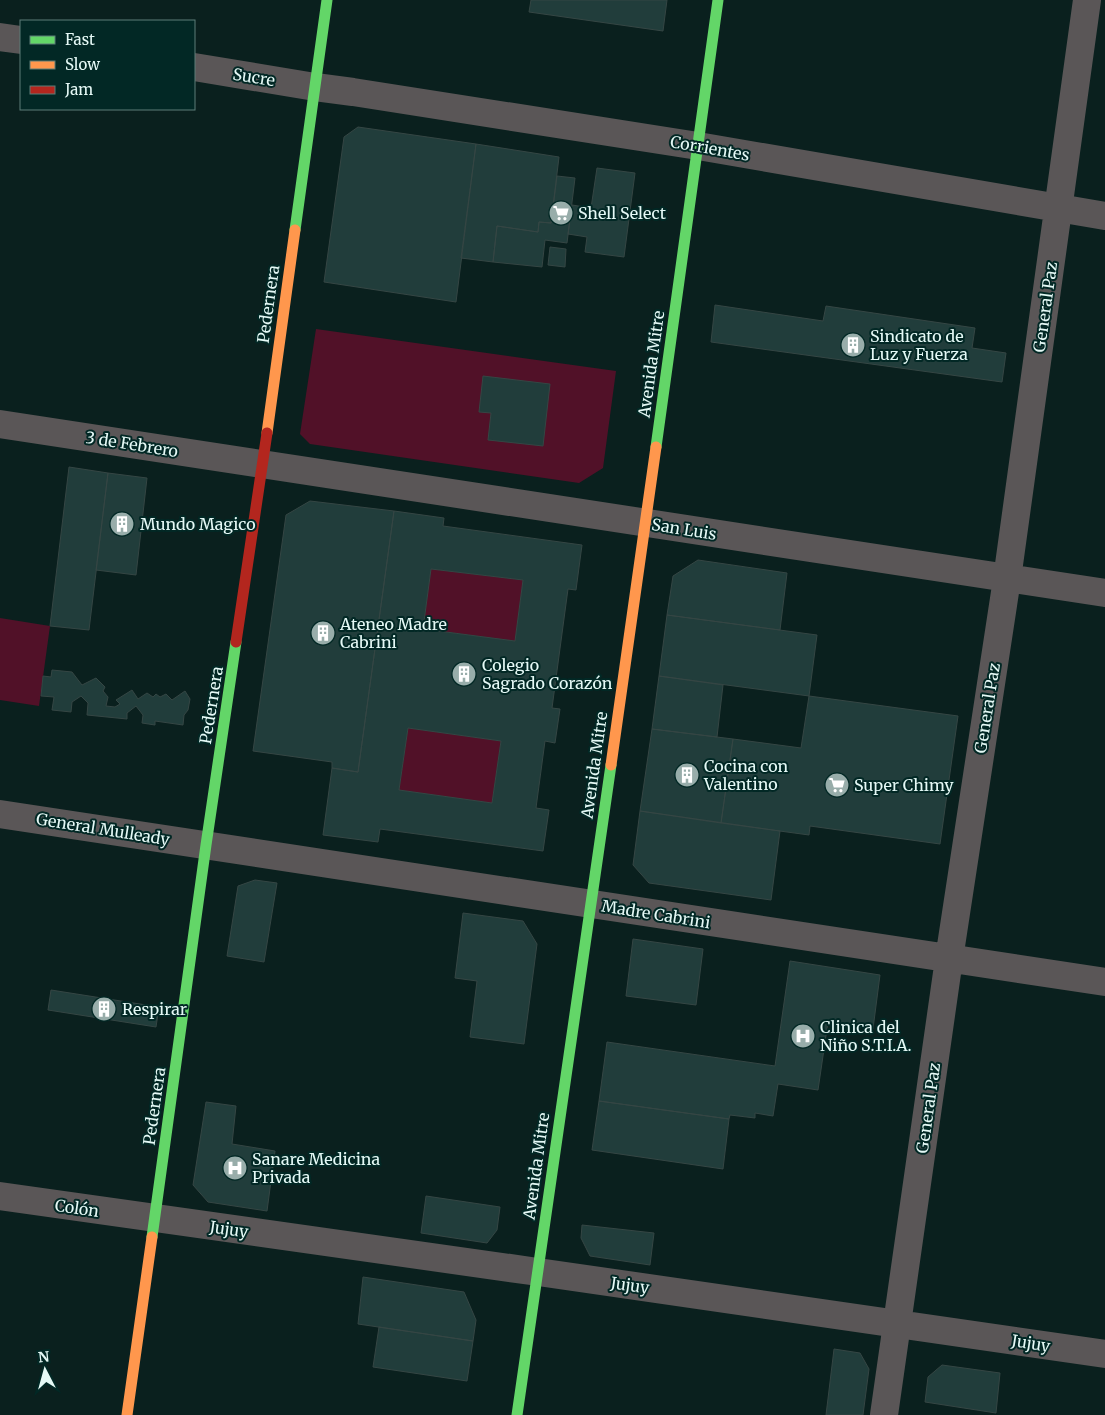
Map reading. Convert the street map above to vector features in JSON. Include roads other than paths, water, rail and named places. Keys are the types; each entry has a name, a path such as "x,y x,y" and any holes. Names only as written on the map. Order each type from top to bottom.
{"street":[{"name":"Pedernera","path":"126,1415 206,845 263,464 327,0"},
{"name":"Avenida Mitre","path":"517,1415 646,523 718,0"},
{"name":"General Paz","path":"884,1415 949,959 1006,579 1087,0"},
{"path":"0,37 20,40"},
{"name":"Sucre","path":"195,67 315,87"},
{"name":"Corrientes","path":"315,87 698,146 1105,216"},
{"name":"3 de Febrero","path":"0,424 263,464"},
{"name":"San Luis","path":"263,464 1105,593"},
{"name":"General Mulleady","path":"0,814 206,845"},
{"name":"Madre Cabrini","path":"206,845 1105,982"},
{"name":"Colón","path":"0,1196 155,1219"},
{"name":"Jujuy","path":"155,1219 1105,1354"}],"place":[{"name":"Shell Select","path":"561,213"},
{"name":"Sindicato de Luz y Fuerza","path":"853,345"},
{"name":"Mundo Magico","path":"122,524"},
{"name":"Ateneo Madre Cabrini","path":"323,633"},
{"name":"Colegio Sagrado Corazón","path":"464,674"},
{"name":"Cocina con Valentino","path":"687,775"},
{"name":"Super Chimy","path":"837,785"},
{"name":"Respirar","path":"104,1009"},
{"name":"Clinica del Niño S.T.I.A.","path":"803,1036"},
{"name":"Sanare Medicina Privada","path":"235,1168"}]}
